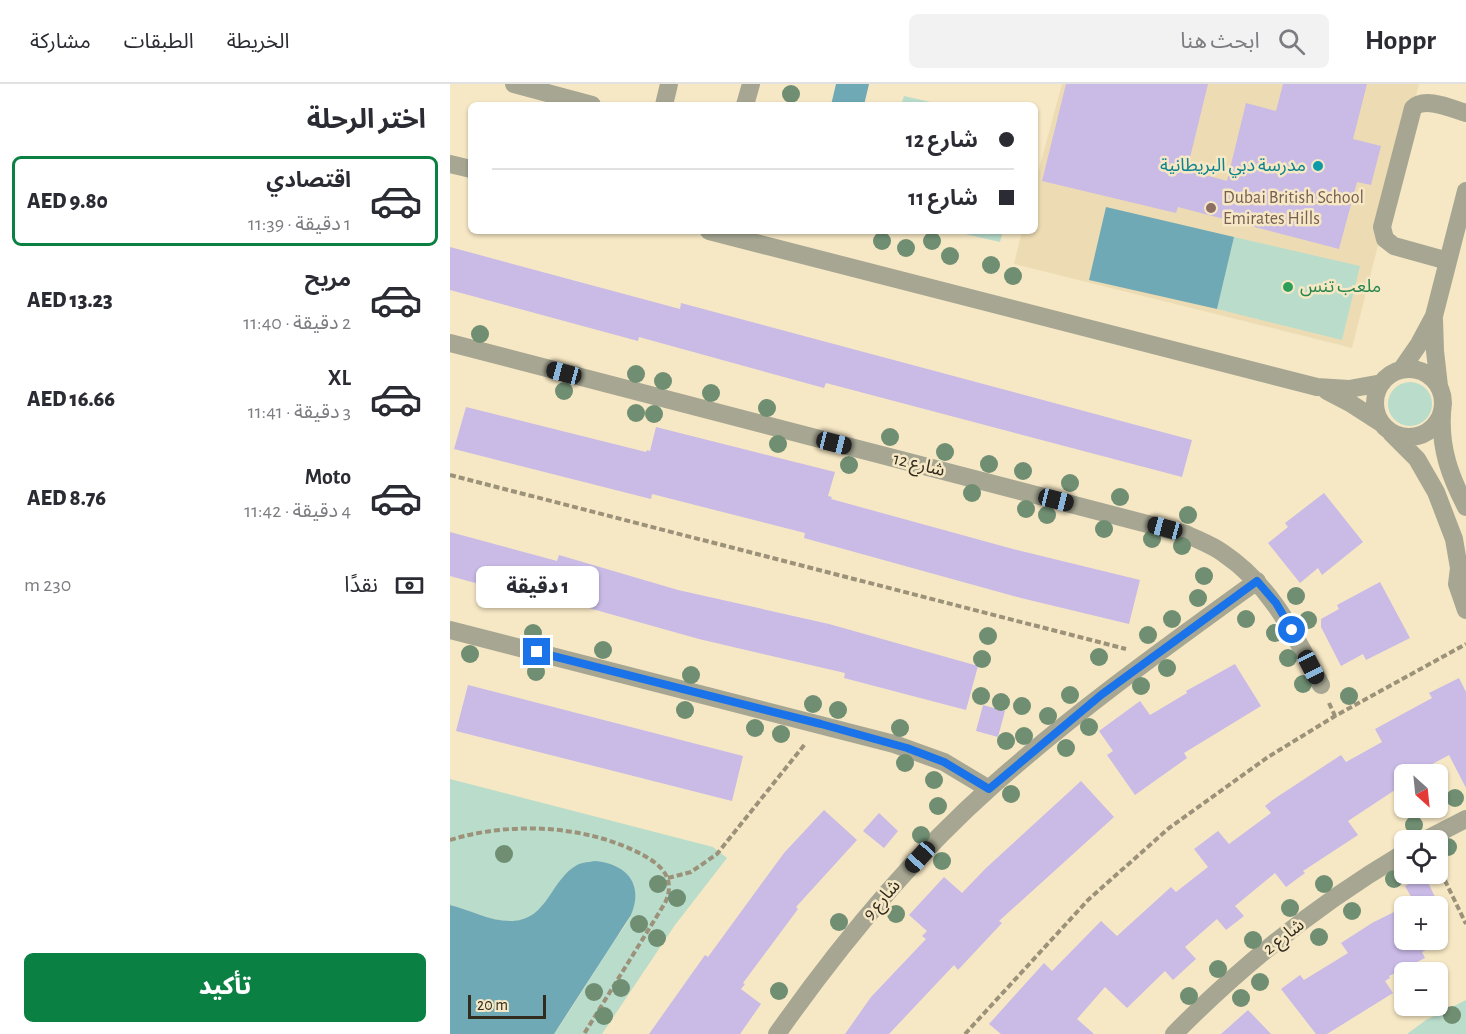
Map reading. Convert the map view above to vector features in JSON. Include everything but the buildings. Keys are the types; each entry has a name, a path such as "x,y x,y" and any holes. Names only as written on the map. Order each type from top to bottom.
{"street":[{"path":"514,84 581,102"},
{"path":"665,102 669,84"},
{"path":"746,102 751,84"},
{"path":"1448,261 1394,246 1385,239 1382,227 1413,108 1417,104 1427,103 1466,113"},
{"path":"450,164 468,168"},
{"path":"1401,370 1419,344 1434,316 1466,191"},
{"path":"721,234 1317,387 1349,389 1382,383"},
{"path":"1434,316 1439,386"},
{"name":"شارع 12","path":"450,343 1185,534 1223,552 1257,581 1281,612 1320,685"},
{"path":"1466,507 1447,466 1443,449 1441,431 1443,394 1439,386 1429,375 1416,369 1401,370 1390,375 1382,383 1376,396 1375,410 1385,427 1417,459 1432,484 1464,570 1457,584 1466,610"},
{"path":"1317,387 1350,403 1402,437 1427,433 1437,425 1442,413"},
{"name":"شارع 9","path":"777,1034 855,931 920,857 989,789 1101,695 1257,581"},
{"path":"450,630 821,724 920,752 959,770 989,789"},
{"path":"1445,830 1466,819"},
{"name":"شارع 2","path":"1174,1034 1253,962 1358,882 1394,859"}],"path":[{"path":"450,475 1153,656"},
{"path":"965,1034 1088,900 1168,828 1268,756 1325,721 1466,644"},
{"path":"668,878 691,872 717,854 821,724"},
{"path":"450,840 489,831 563,830 586,834 632,849 659,864 668,878 669,895 584,1034"},
{"path":"1447,884 1466,924"}],"shaded area":[{"name":"Dubai British School Emirates Hills","path":"1062,84 1419,84 1352,348 1014,264 1021,234 1038,234 1038,173"}],"green space":[{"path":"904,96 931,102 902,102"},
{"path":"965,234 1002,234 1000,242"},
{"name":"ملعب تنس","path":"1234,237 1360,266 1342,340 1217,309"},
{"path":"1410,382 1419,383 1426,388 1431,395 1431,413 1426,420 1419,425 1410,426 1401,425 1394,420 1389,413 1388,404 1389,395 1394,388 1401,383"},
{"path":"450,779 713,847 727,858 675,925 602,1034 554,1034 631,915 634,891 630,879 618,867 607,863 595,862 579,865 564,876 537,911 516,921 492,919 450,905"},
{"path":"1466,1000 1466,1034 1407,1034 1434,1016 1448,1016 1448,1009"}],"water":[{"path":"836,84 869,84 865,102 832,102"},
{"path":"1106,207 1234,237 1217,309 1089,280"},
{"path":"595,861 616,866 624,871 634,885 634,904 631,915 554,1034 450,1034 450,905 497,920 525,919 542,906 568,871 579,864"}],"place":[{"name":"مدرسة دبي البريطانية","path":"1318,166"},
{"name":"Dubai British School Emirates Hills","path":"1211,208"},
{"name":"ملعب تنس","path":"1288,287"}],"route":[{"path":"537,652 907,748 944,762 989,789 1101,695 1257,581 1276,603 1292,630"}]}
